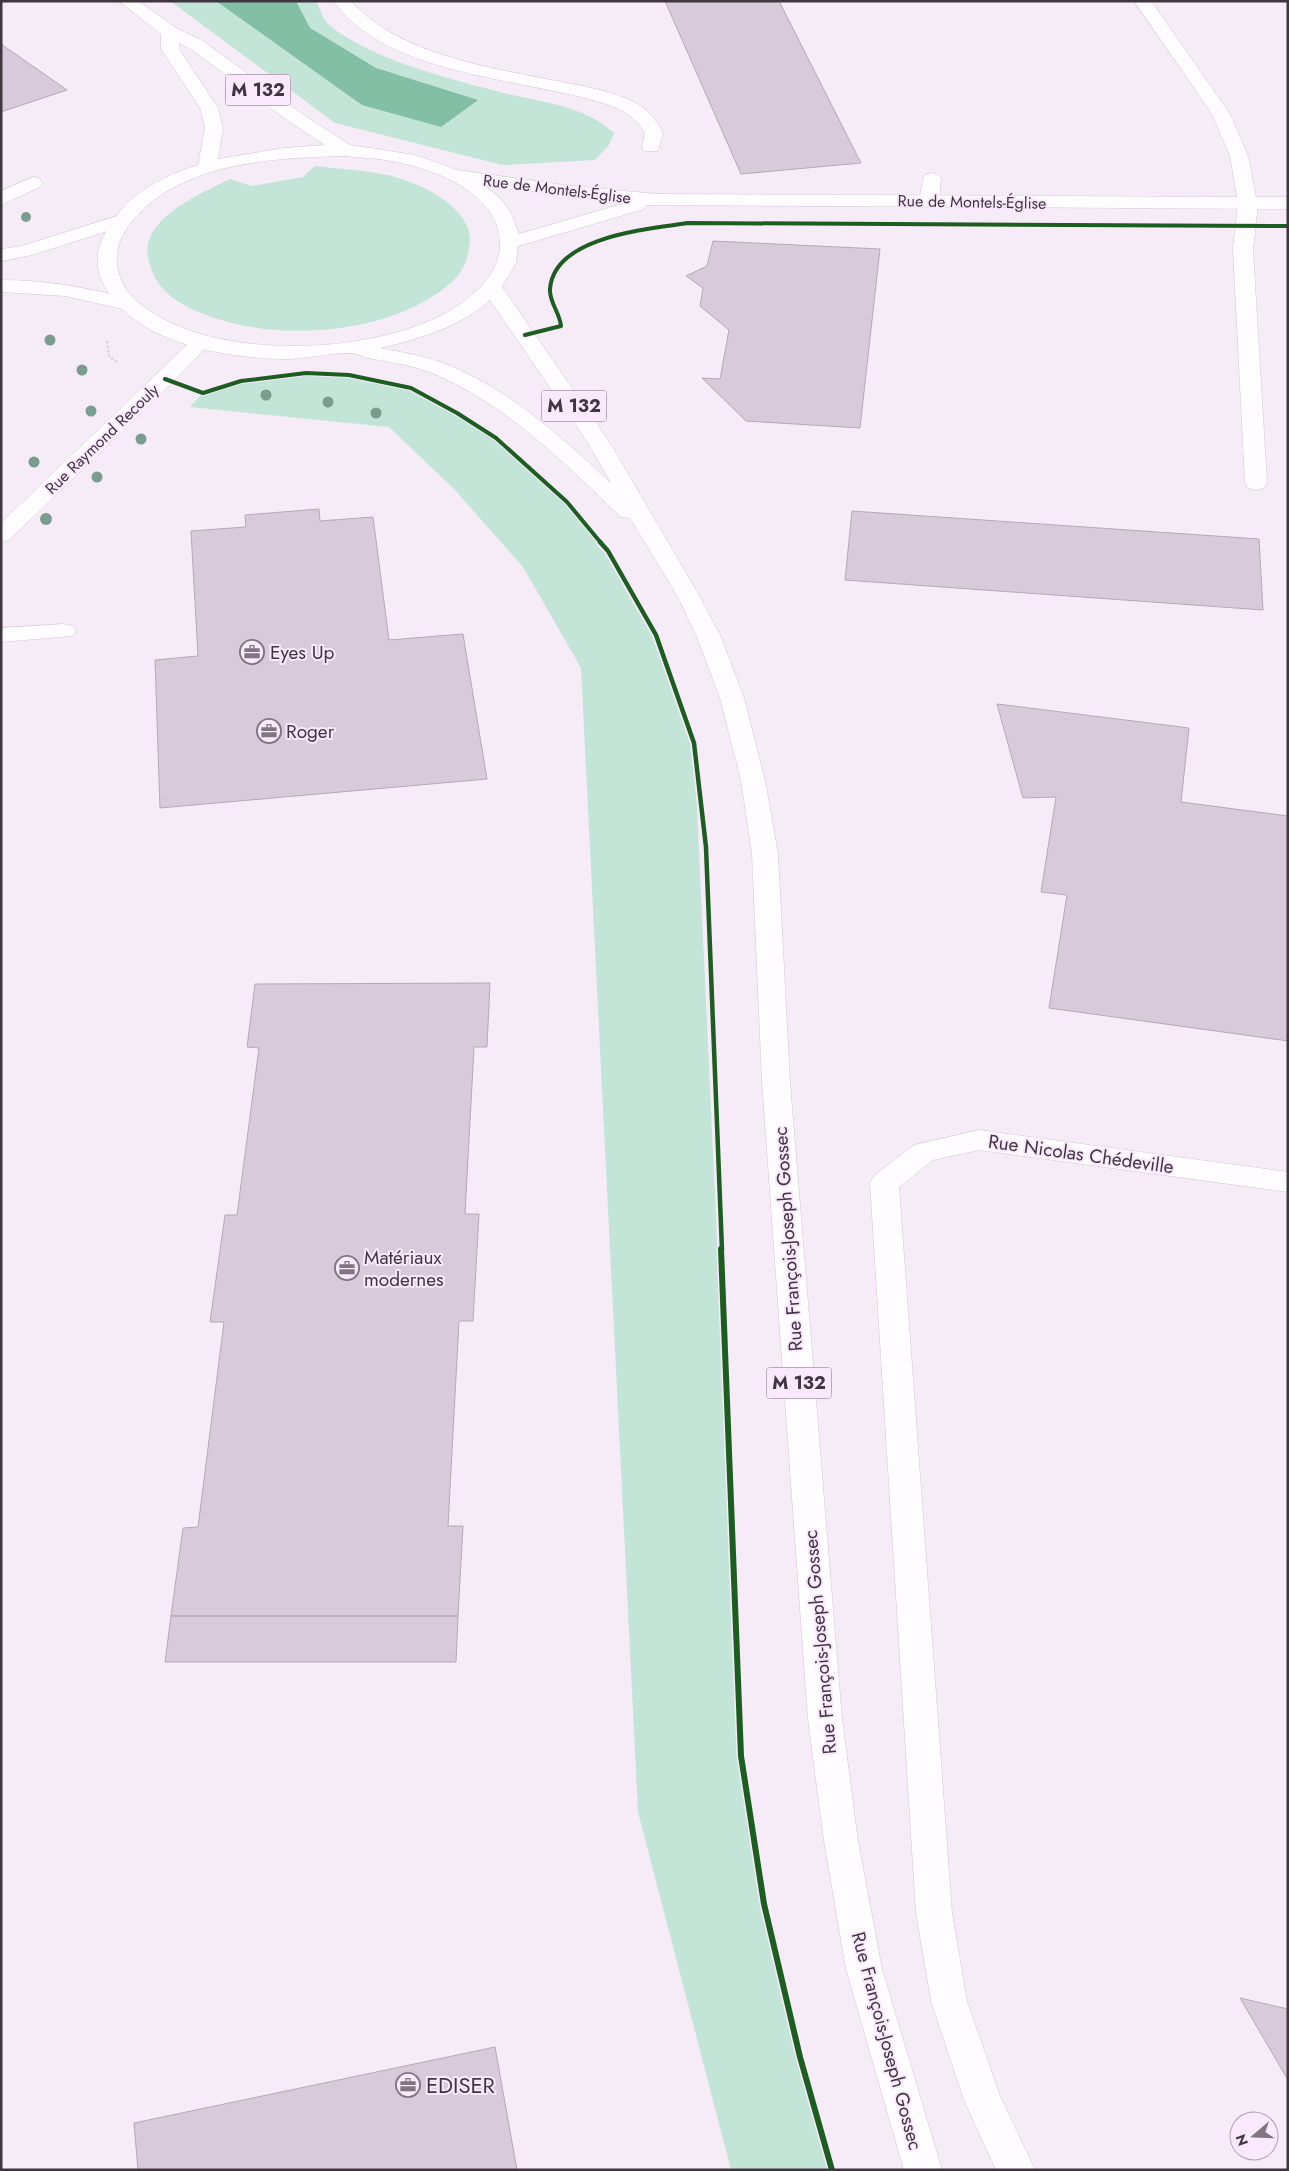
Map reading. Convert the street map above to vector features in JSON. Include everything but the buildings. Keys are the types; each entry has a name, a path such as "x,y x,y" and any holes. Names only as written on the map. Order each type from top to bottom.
{"main road":[{"name":"M 132","path":"127,1 170,32 197,45 296,118 345,150"},
{"path":"342,1 361,23 381,36 424,53 464,65 578,91 631,109 646,120 654,133 651,147"},
{"path":"1142,1 1221,114 1239,156 1248,203 1243,249 1256,484"},
{"name":"M 132","path":"170,32 170,49 209,108 214,128 207,168"},
{"path":"1,255 25,251 84,234 120,221 149,196 171,182 207,168 251,156 345,150 406,158 457,176 487,195 505,218 512,242 507,265 492,288 458,314 412,335 355,348 302,353 250,351 201,342 158,326 127,304 87,292 31,286 1,286"},
{"name":"Rue de Montels-Église","path":"457,176 564,191 656,200 1288,203"},
{"path":"929,201 932,179"},
{"path":"1,199 33,183"},
{"name":"Rue de Montels-Église","path":"512,242 614,210 656,200"},
{"path":"120,221 107,249 109,277 127,304"},
{"name":"Rue François-Joseph Gossec","path":"492,288 599,443 648,530 689,597 709,637 732,698 753,780 765,854 776,1082 826,1728 841,1842 864,1969 923,2170"},
{"name":"Rue Raymond Recouly","path":"2,533 201,342"},
{"name":"Rue François-Joseph Gossec","path":"355,348 437,368 465,381 504,404 567,454 648,530"},
{"path":"1,635 64,631"},
{"name":"Rue Nicolas Chédeville","path":"1016,2170 982,2100 949,2001 934,1913 884,1182 924,1152 979,1140 1288,1182"}],"shaded area":[{"path":"170,1 316,1 329,25 369,49 441,76 566,107 591,117 614,133 609,145 595,160 502,165 335,123"},
{"path":"216,1 296,1 310,28 376,68 478,100 441,127 362,105"},
{"path":"315,166 369,172 399,178 426,189 439,197 461,216 468,227 469,251 461,272 453,281 429,299 401,313 369,322 303,331 269,329 238,324 209,316 188,307 162,288 151,269 148,257 148,243 154,230 163,219 190,200 230,179 252,186 303,177"},
{"path":"306,373 349,375 411,388 457,413 496,438 572,507 608,551 656,635 694,743 741,1756 764,1904 800,2057 832,2170 731,2170 638,1812 581,668 523,567 455,490 389,427 190,407 203,393 241,381 269,376"}],"cycle path":[{"path":"525,335 561,326 551,297 550,287 557,270 570,256 587,246 607,238 688,223 1288,226"},
{"path":"165,379 203,393 241,381 269,376 306,373 349,375 411,388 457,413 496,438 567,502 608,551 656,635 694,743 706,847 741,1756 764,1904 800,2057 832,2170"}],"place":[{"name":"Eyes Up","path":"252,652"},
{"name":"Roger","path":"269,731"},
{"name":"Matériaux modernes","path":"347,1268"},
{"name":"EDISER","path":"408,2085"}]}
